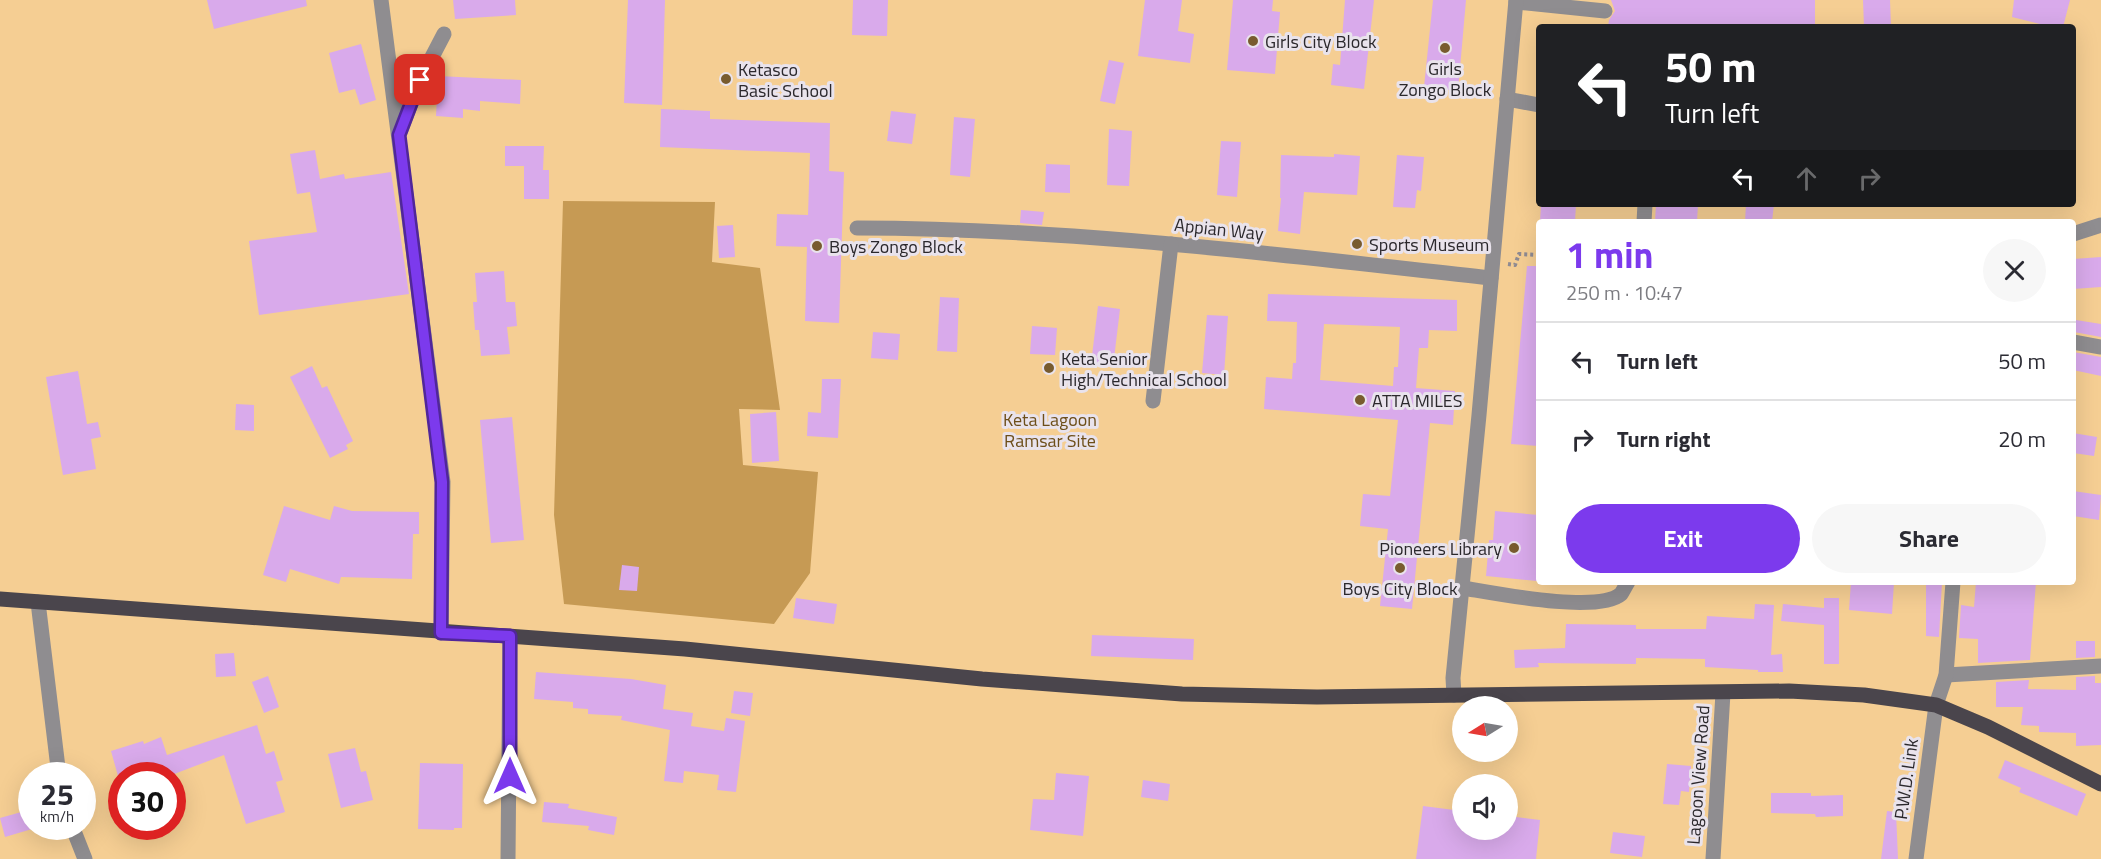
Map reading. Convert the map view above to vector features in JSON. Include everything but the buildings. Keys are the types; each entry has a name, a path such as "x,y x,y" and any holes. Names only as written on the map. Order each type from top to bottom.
{"main road":[{"path":"0,599 685,650 982,679 1182,694 1317,697 1789,692 1864,695 1936,705 1988,727 2101,784"}],"street":[{"path":"381,0 442,482 441,633"},
{"path":"1454,695 1453,678 1516,1 1605,11"},
{"path":"399,135 420,80 444,34"},
{"path":"1507,99 1536,104"},
{"path":"2076,233 2101,225"},
{"name":"Appian Way","path":"857,228 941,228 1492,270"},
{"path":"1153,401 1171,244"},
{"path":"2076,343 2101,347"},
{"path":"1463,588 1548,600 1599,602 1620,594 1626,585"},
{"name":"P.W.D. Link","path":"1916,859 1936,705 1946,675 1953,585"},
{"path":"39,602 57,762"},
{"path":"508,859 510,636"},
{"path":"1946,675 2101,666"},
{"name":"Lagoon View Road","path":"1713,859 1723,693"},
{"path":"78,840 86,859"}],"path":[{"path":"1492,270 1515,265 1519,254 1536,255"}],"green space":[{"name":"Keta Lagoon Ramsar Site","path":"0,0 2101,0 2101,859 0,859"}],"shaded area":[{"path":"563,201 715,202 712,262 760,268 780,410 739,409 743,465 818,472 810,573 774,624 564,604 554,515"}],"place":[{"name":"Girls City Block","path":"1253,41"},
{"name":"Girls Zongo Block","path":"1445,48"},
{"name":"Ketasco Basic School","path":"726,79"},
{"name":"Sports Museum","path":"1357,244"},
{"name":"Boys Zongo Block","path":"817,246"},
{"name":"Keta Senior High/Technical School","path":"1049,368"},
{"name":"ATTA MILES","path":"1360,400"},
{"name":"Pioneers Library","path":"1514,548"},
{"name":"Boys City Block","path":"1400,568"}],"route":[{"path":"420,80 399,135 442,482 441,633 510,636 510,776"}]}
